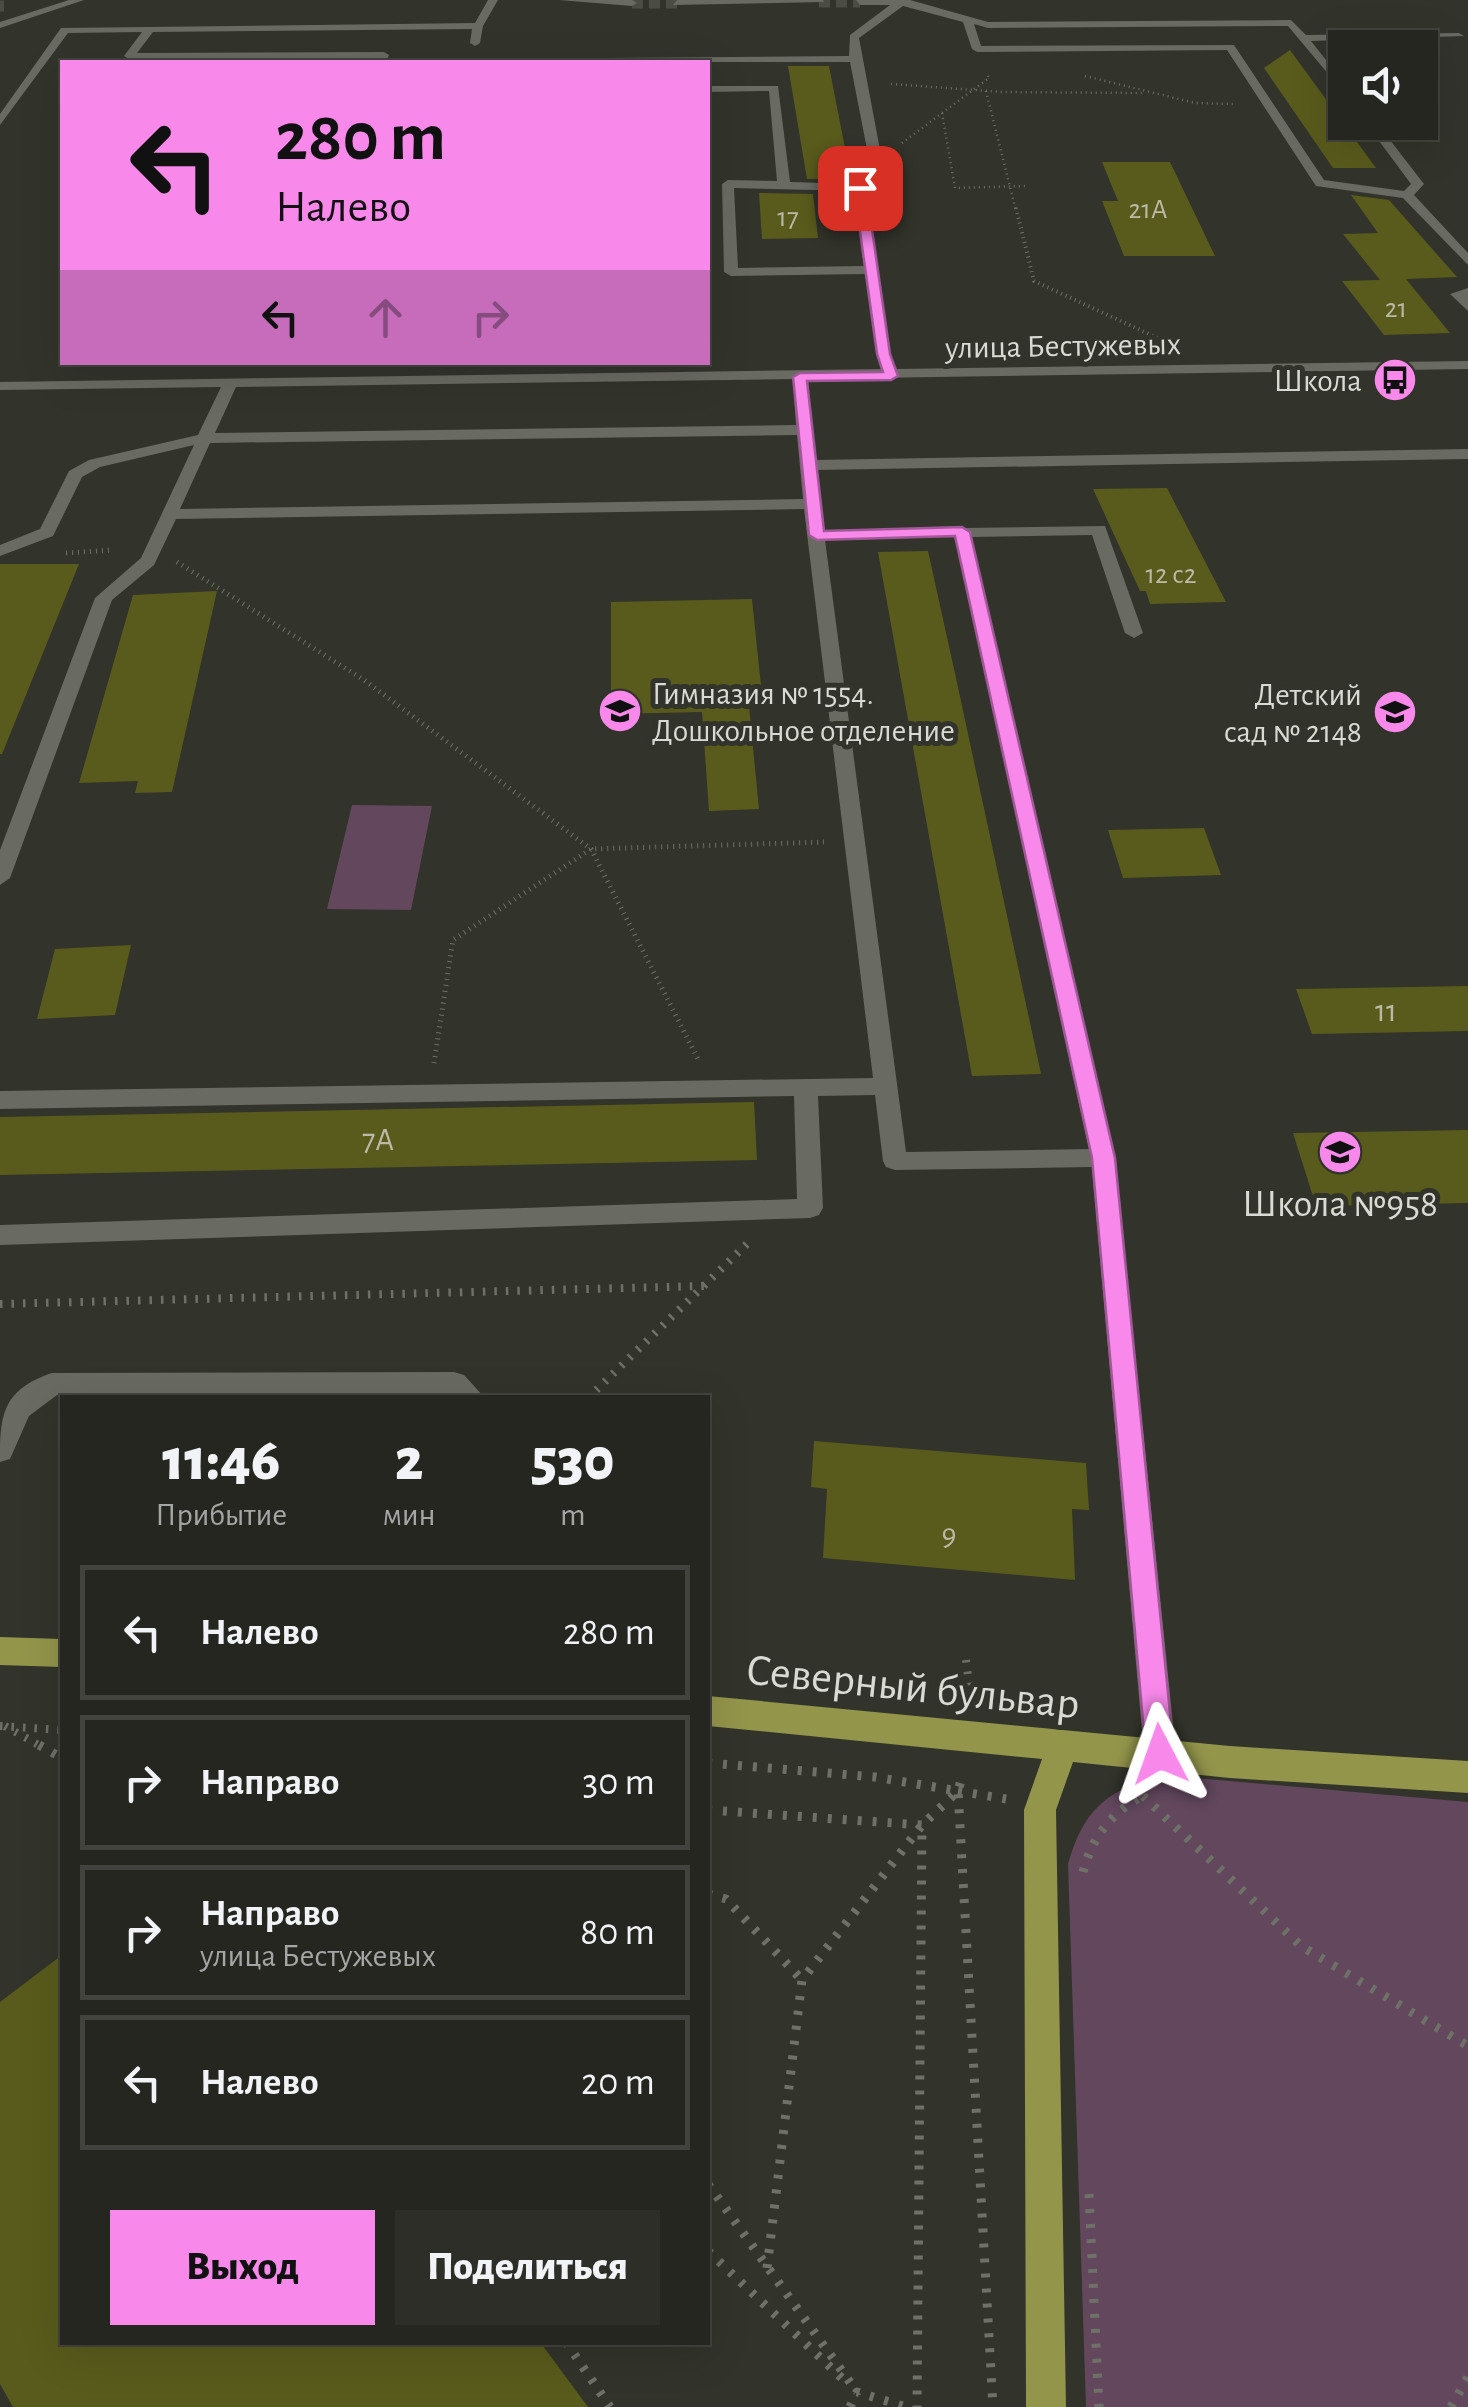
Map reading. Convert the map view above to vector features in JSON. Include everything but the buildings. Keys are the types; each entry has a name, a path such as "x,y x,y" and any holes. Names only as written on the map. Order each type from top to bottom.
{"main road":[{"path":"0,1651 60,1653"},
{"name":"Северный бульвар","path":"710,1711 1064,1746 1468,1778"},
{"path":"1046,2407 1040,1810 1064,1746"}],"street":[{"path":"0,26 79,0"},
{"path":"470,60 478,26 493,0"},
{"path":"564,0 574,4 632,3"},
{"path":"860,2 921,0"},
{"path":"677,3 818,2"},
{"path":"901,2 988,26 1292,23 1328,68"},
{"path":"872,270 732,272 723,192 728,184 860,188 880,182 854,37 901,2"},
{"path":"20,6 53,6"},
{"path":"968,22 977,49 1230,47 1320,183 1407,195 1468,261"},
{"path":"0,122 66,30 478,26"},
{"path":"150,29 129,56 384,55 382,60"},
{"path":"1304,38 1459,36"},
{"path":"710,60 855,59"},
{"path":"710,89 774,88 784,185"},
{"path":"1384,140 1418,184 1407,195"},
{"path":"860,188 883,354 891,376"},
{"path":"1468,292 1458,294 1468,307"},
{"path":"200,383 207,365"},
{"path":"335,382 343,365"},
{"name":"улица Бестужевых","path":"0,386 1468,365"},
{"path":"800,377 806,465 894,1160 1104,1158"},
{"path":"0,878 104,598 148,561 230,383"},
{"path":"0,550 47,532 74,474 95,463 204,438 804,430"},
{"path":"806,465 1468,454"},
{"path":"169,514 812,504"},
{"path":"817,535 1098,530 1134,633"},
{"path":"962,532 1104,1158 1160,1754"},
{"path":"0,1100 885,1086"},
{"path":"0,1235 810,1208 806,1088"},
{"path":"0,1450 18,1408 52,1384 454,1383 468,1395"}],"path":[{"path":"876,162 989,78 977,49"},
{"path":"1085,76 1195,103 1268,105"},
{"path":"860,82 986,91 1153,93"},
{"path":"986,91 1034,281 1167,343"},
{"path":"942,113 955,188 1026,186"},
{"path":"58,553 154,548 364,680 591,850 714,1089"},
{"path":"430,1093 452,940 591,850 855,841"},
{"path":"591,1395 784,1208"},
{"path":"0,1304 704,1286"},
{"path":"966,1660 971,1699"},
{"path":"3,1726 60,1730"},
{"path":"3,1726 60,1757"},
{"path":"710,1763 874,1777 1016,1801"},
{"path":"767,2268 802,1980 922,1825 958,1790"},
{"path":"958,1790 992,2407"},
{"path":"1080,1890 1085,1862 1098,1834 1118,1809 1142,1795 1157,1792"},
{"path":"1142,1795 1301,1946 1468,2046"},
{"path":"710,1810 922,1825"},
{"path":"917,2407 922,1825"},
{"path":"710,1894 726,1898 802,1980"},
{"path":"1088,2173 1098,2407"},
{"path":"710,2187 857,2392"},
{"path":"710,2253 857,2392 906,2407"},
{"path":"568,2345 610,2407"},
{"path":"1450,2407 1468,2377"},
{"path":"850,2407 857,2392"}],"shaded area":[{"path":"352,805 432,806 411,910 327,909"},
{"path":"1161,1775 1468,1802 1468,2407 1086,2407 1068,1864 1081,1829 1100,1804 1126,1788"}],"tunnel":[{"path":"819,2 860,2"},
{"path":"632,3 677,3"}],"place":[{"name":"Школа","path":"1395,380"},
{"name":"Гимназия № 1554. Дошкольное отделение","path":"620,711"},
{"name":"Детский сад № 2148","path":"1395,712"},
{"name":"Школа №958","path":"1340,1152"}],"route":[{"path":"860,188 883,354 891,376 800,377 806,465 817,535 962,532 1104,1158 1160,1754"}]}
